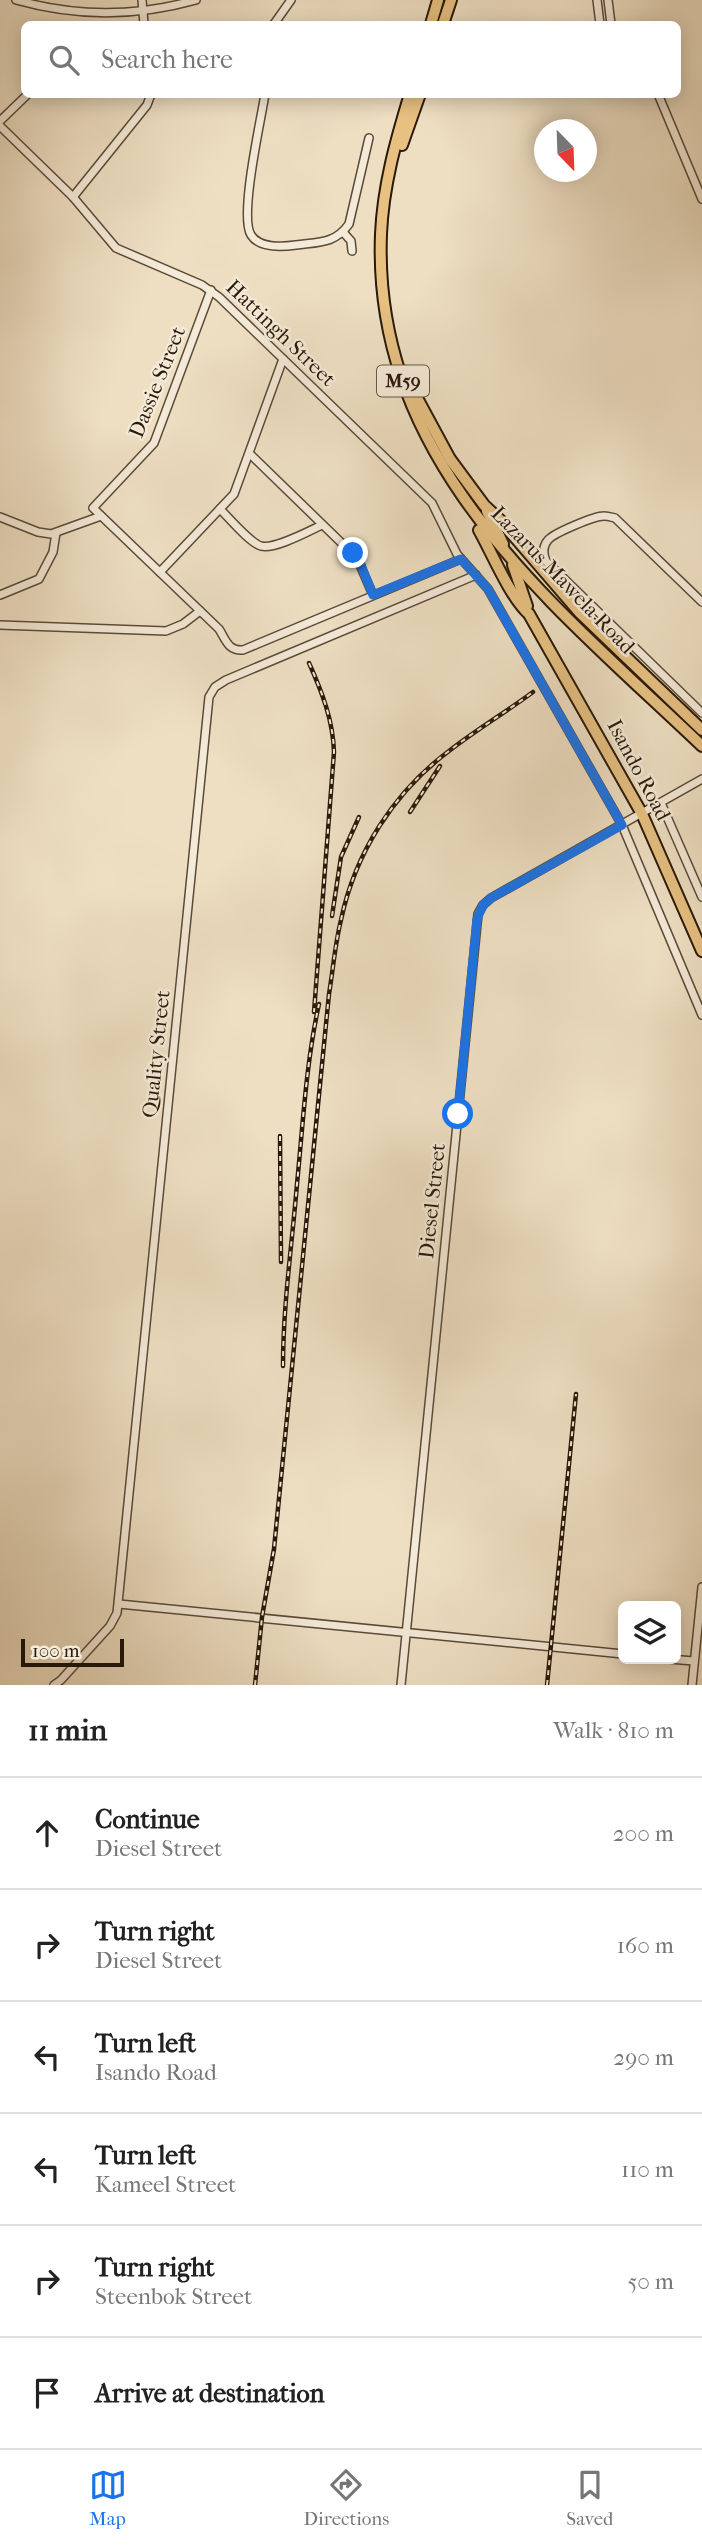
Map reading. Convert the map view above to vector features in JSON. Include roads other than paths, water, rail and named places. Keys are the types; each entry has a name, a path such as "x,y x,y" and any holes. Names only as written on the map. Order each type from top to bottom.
{"main road":[{"path":"432,21 438,0"},
{"path":"444,21 452,0"},
{"name":"Lazarus Mawela Road","path":"409,98 385,191 381,262 386,313 394,353 415,412 463,499 511,560 702,746"},
{"name":"Lazarus Mawela Road","path":"419,98 391,189 386,248 391,311 403,365 423,413 450,459 484,505 580,613 702,730"},
{"name":"Isando Road","path":"463,499 505,579 529,614"},
{"path":"484,505 511,560"},
{"name":"Isando Road","path":"511,560 529,614 642,814 702,951"}],"street":[{"path":"16,0 43,7 94,13 143,11 196,0"},
{"path":"142,0 144,21"},
{"path":"276,21 291,0"},
{"path":"597,0 600,21"},
{"path":"608,0 611,21"},
{"path":"0,124 24,98"},
{"path":"73,197 147,105 150,98"},
{"path":"264,98 251,169 248,225 250,234 258,243 285,247 335,239 343,232 349,224 369,138"},
{"path":"659,98 702,199"},
{"name":"Hattingh Street","path":"0,124 73,197 116,248 211,290 432,503 453,548 476,575"},
{"path":"343,232 351,241 352,251"},
{"name":"Dassie Street","path":"101,516 93,508 153,443 211,290"},
{"path":"160,572 234,494 283,359"},
{"path":"250,454 358,558 373,595"},
{"path":"220,509 261,546 276,545 322,525"},
{"path":"1,520 38,532 56,533 101,516 219,629 230,647 235,650 243,650 461,559"},
{"path":"702,602 620,522 610,517 594,519 554,536 543,549 545,561 702,713"},
{"path":"0,595 39,579 53,552 56,533"},
{"name":"Isando Road","path":"476,575 488,589 622,825 702,1015"},
{"name":"Quality Street","path":"54,1685 110,1626 117,1613 209,697 215,687 226,680 476,575"},
{"path":"0,625 166,631 183,624 200,611"},
{"name":"Diesel Street","path":"401,1685 478,914 491,898 702,779"},
{"name":"Isando Road","path":"661,803 702,897"},
{"path":"692,1685 702,1587"},
{"path":"118,1604 618,1653"},
{"path":"681,1660 694,1661"}],"railway":[{"path":"309,663 326,706 334,752 314,1012"},
{"path":"255,1685 262,1617 274,1549 329,994 337,938 347,895 367,848 394,805 411,785 449,751 533,692"},
{"path":"410,812 440,766"},
{"path":"332,916 341,857 359,817"},
{"path":"283,1366 286,1298 305,1094 319,1004"},
{"path":"280,1136 281,1262"},
{"path":"547,1685 576,1394"}]}
